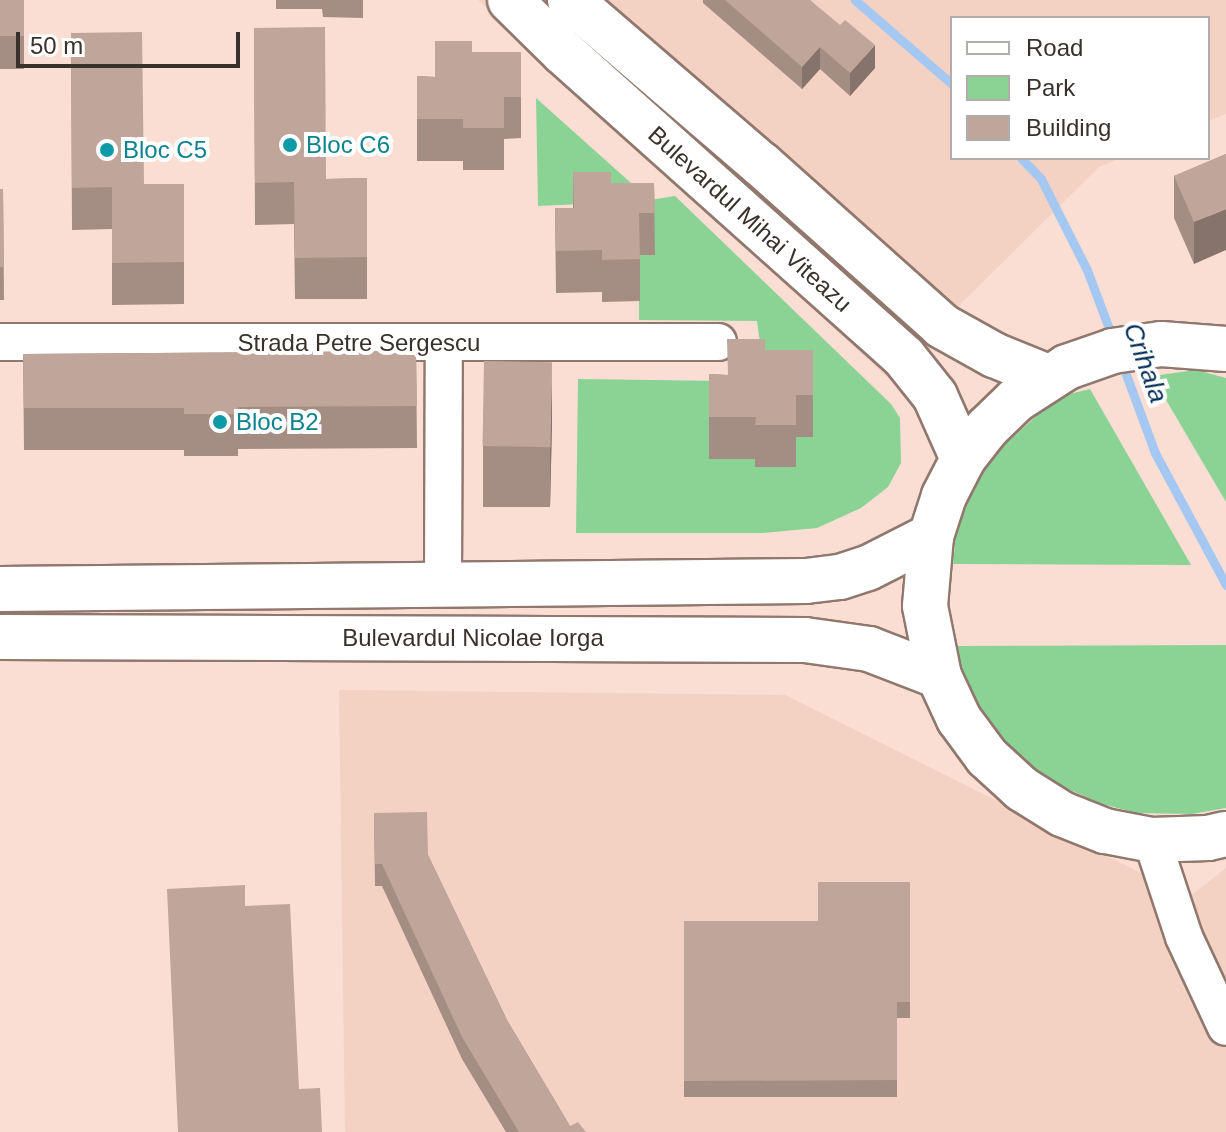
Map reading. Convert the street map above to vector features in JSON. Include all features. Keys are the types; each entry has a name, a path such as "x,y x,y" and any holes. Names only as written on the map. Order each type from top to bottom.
{"main road":[{"name":"Bulevardul Mihai Viteazu","path":"510,0 563,52 904,357 935,396 963,459"},
{"name":"Bulevardul Mihai Viteazu","path":"570,0 761,164 942,326 994,355 1058,372"},
{"path":"1226,349 1161,344 1113,351 1058,372 996,418 963,459 944,496 931,536 925,606 939,676 959,719 987,757 1022,789 1062,814 1105,831 1152,840 1208,838 1226,834"},
{"path":"0,589 806,581 840,577 868,568 931,536"},
{"name":"Bulevardul Nicolae Iorga","path":"0,637 805,640 869,649 939,676"}],"street":[{"name":"Strada Petre Sergescu","path":"0,342 718,342"},
{"path":"443,585 444,343"},
{"path":"1152,840 1184,937 1226,1027"}],"shaded area":[{"path":"478,0 1226,0 1226,114 1210,120 1210,16 950,16 950,160 1115,160 1099,167 887,377"},
{"path":"339,690 785,695 1189,897 1226,868 1226,1132 345,1132"}],"green space":[{"path":"536,98 650,200 675,196 891,404 900,418 901,463 888,487 861,508 817,528 763,533 576,533 578,379 727,381 710,459 756,459 796,437 813,437 765,380 757,321 639,320 639,255 655,254 650,201 538,206"},
{"path":"1196,370 1226,378 1226,502 1152,376"},
{"path":"1090,389 1191,565 953,564 957,522 978,478 998,451 1057,397"},
{"path":"1226,645 1226,808 1192,814 1136,813 1099,803 1055,783 1022,760 994,735 971,695 955,646"}],"building":[{"path":"0,0 24,0 24,36 0,36"},
{"path":"725,0 810,0 840,25 845,20 875,45 850,73 820,47 802,67"},
{"name":"Bloc C6","path":"325,27 326,179 367,178 367,257 295,258 294,182 255,183 254,28"},
{"name":"Bloc C5","path":"142,32 144,184 184,184 184,262 112,263 112,187 72,188 71,33"},
{"path":"435,41 472,41 472,52 521,52 521,97 504,97 504,128 463,128 463,119 417,119 417,76 435,77"},
{"path":"1226,154 1226,209 1194,222 1174,176"},
{"path":"573,172 611,172 611,183 654,183 655,213 639,213 640,259 602,260 602,250 556,251 555,208 574,208"},
{"path":"0,189 3,189 4,267 0,267"},
{"path":"727,339 765,339 765,350 813,350 813,395 796,395 796,425 755,425 756,417 709,417 709,374 728,375"},
{"path":"416,351 417,406 238,407 238,414 184,414 184,408 24,408 23,354"},
{"path":"484,361 552,362 551,447 483,446"},
{"path":"427,812 428,855 507,1020 570,1126 578,1122 586,1132 519,1132 462,1037 382,864 375,864 374,813"},
{"path":"818,882 910,882 910,1002 897,1002 897,1080 684,1081 684,921 818,921"},
{"path":"245,885 245,906 290,904 299,1089 320,1088 322,1132 178,1132 167,889"}],"waterway":[{"name":"Crihala","path":"855,0 950,82"},
{"name":"Crihala","path":"1023,160 1041,179 1087,270 1113,339"},
{"name":"Crihala","path":"1121,361 1155,453 1226,585"}],"place":[{"name":"Bloc C6","path":"290,145"},
{"name":"Bloc C5","path":"107,150"},
{"name":"Bloc B2","path":"220,422"}]}
